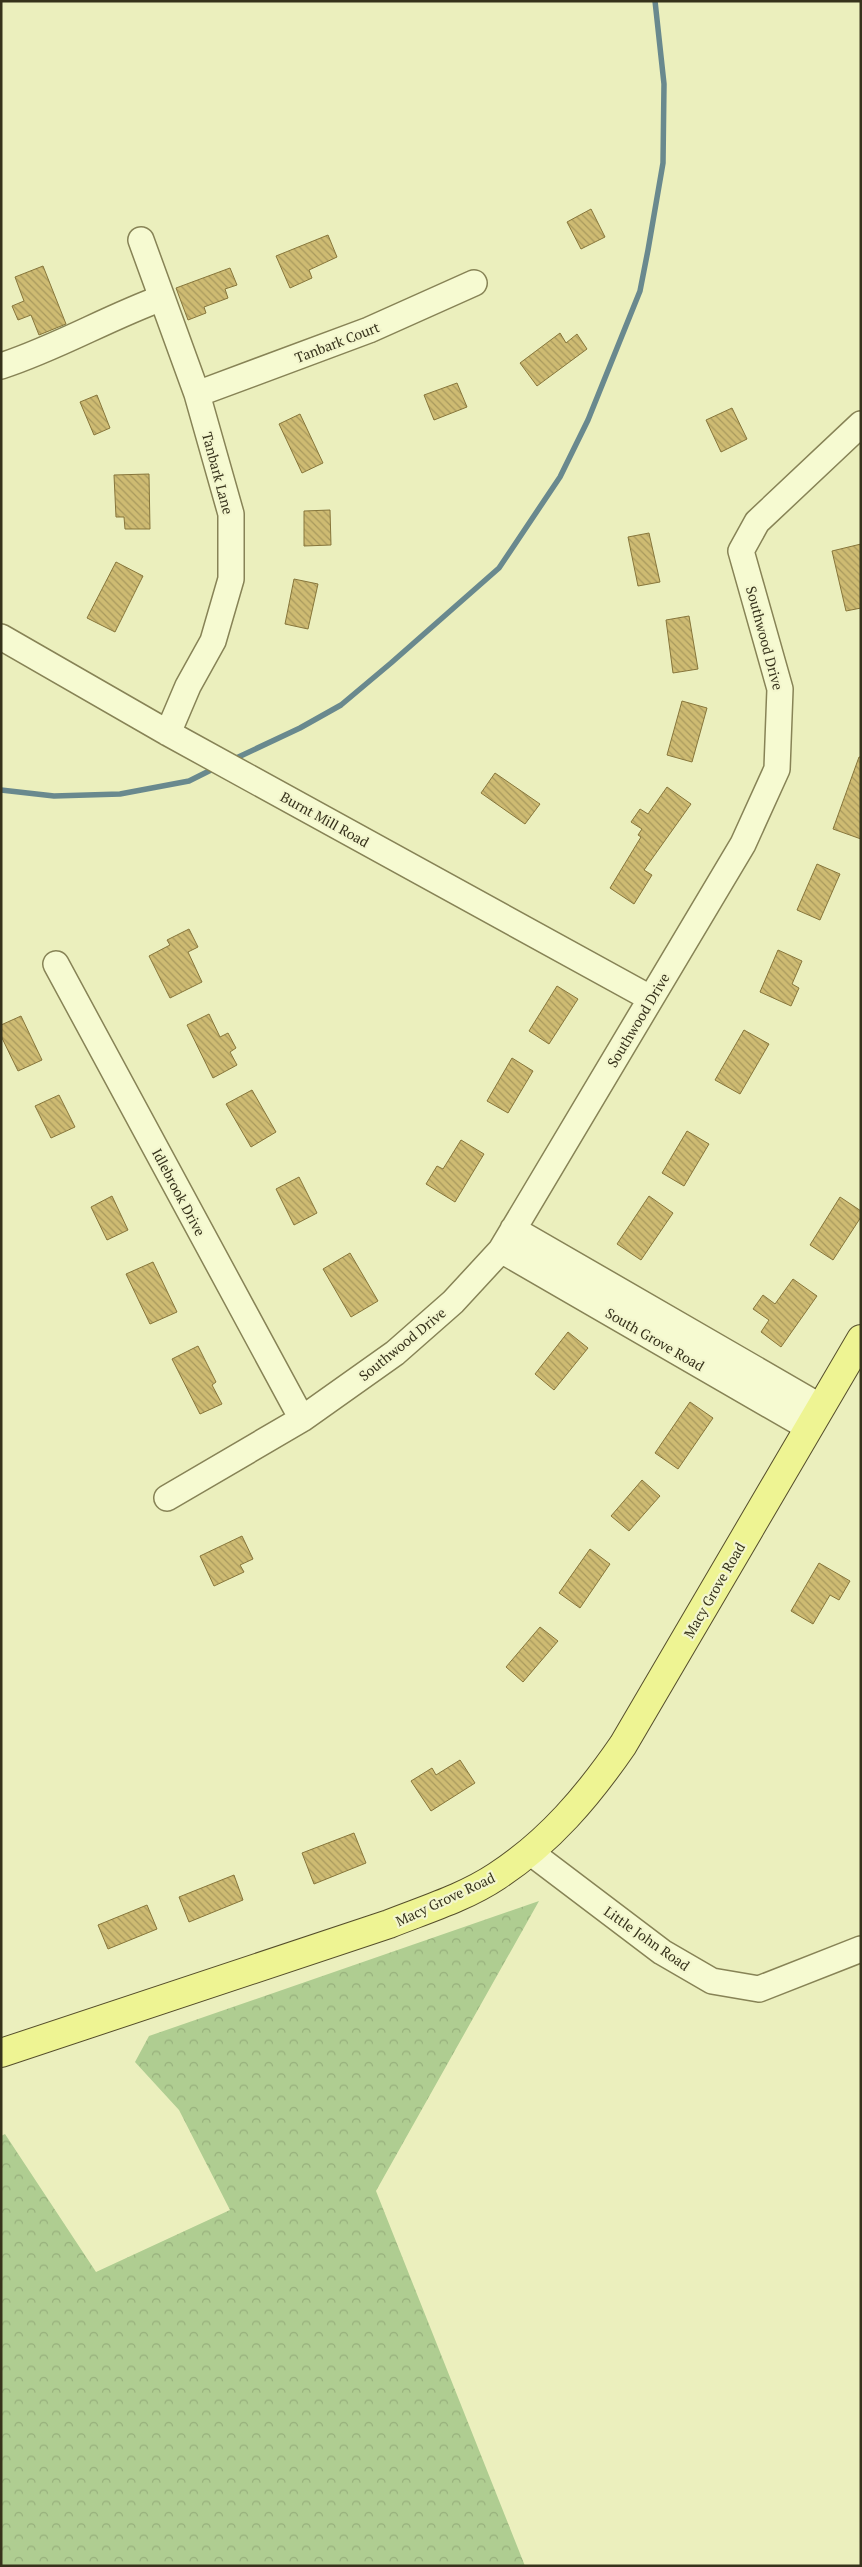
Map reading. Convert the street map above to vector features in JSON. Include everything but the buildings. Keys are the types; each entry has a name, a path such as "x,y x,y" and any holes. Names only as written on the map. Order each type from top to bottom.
{"main road":[{"name":"Macy Grove Road","path":"1,2053 389,1924 449,1900 496,1877 530,1852 578,1805 596,1784 623,1745 861,1339"}],"street":[{"name":"Tanbark Lane","path":"141,240 196,394 230,514 231,579 213,641 188,686 168,733"},
{"name":"Tanbark Court","path":"196,394 369,330 474,283"},
{"path":"1,366 60,343 116,314 162,298"},
{"name":"Southwood Drive","path":"167,1498 302,1419 402,1346 454,1302 501,1250 743,844 777,769 780,688 741,551 757,522 861,424"},
{"name":"Burnt Mill Road","path":"1,637 168,733 650,998"},
{"name":"Idlebrook Drive","path":"56,964 302,1419"},
{"name":"South Grove Road","path":"514,1229 815,1418"},
{"name":"South Grove Road","path":"501,1250 815,1418"},
{"name":"Little John Road","path":"530,1852 662,1952 712,1981 759,1989 861,1949"}],"green space":[{"path":"539,1901 376,2191 525,2566 1,2566 1,2136 5,2134 96,2272 230,2210 179,2110 135,2062 149,2036"}],"waterway":[{"path":"232,760 300,728 341,705 391,663 499,568 560,477 588,420 640,291 663,163 664,84 655,1"},
{"path":"1,790 54,796 120,794 189,781 217,767"}]}
